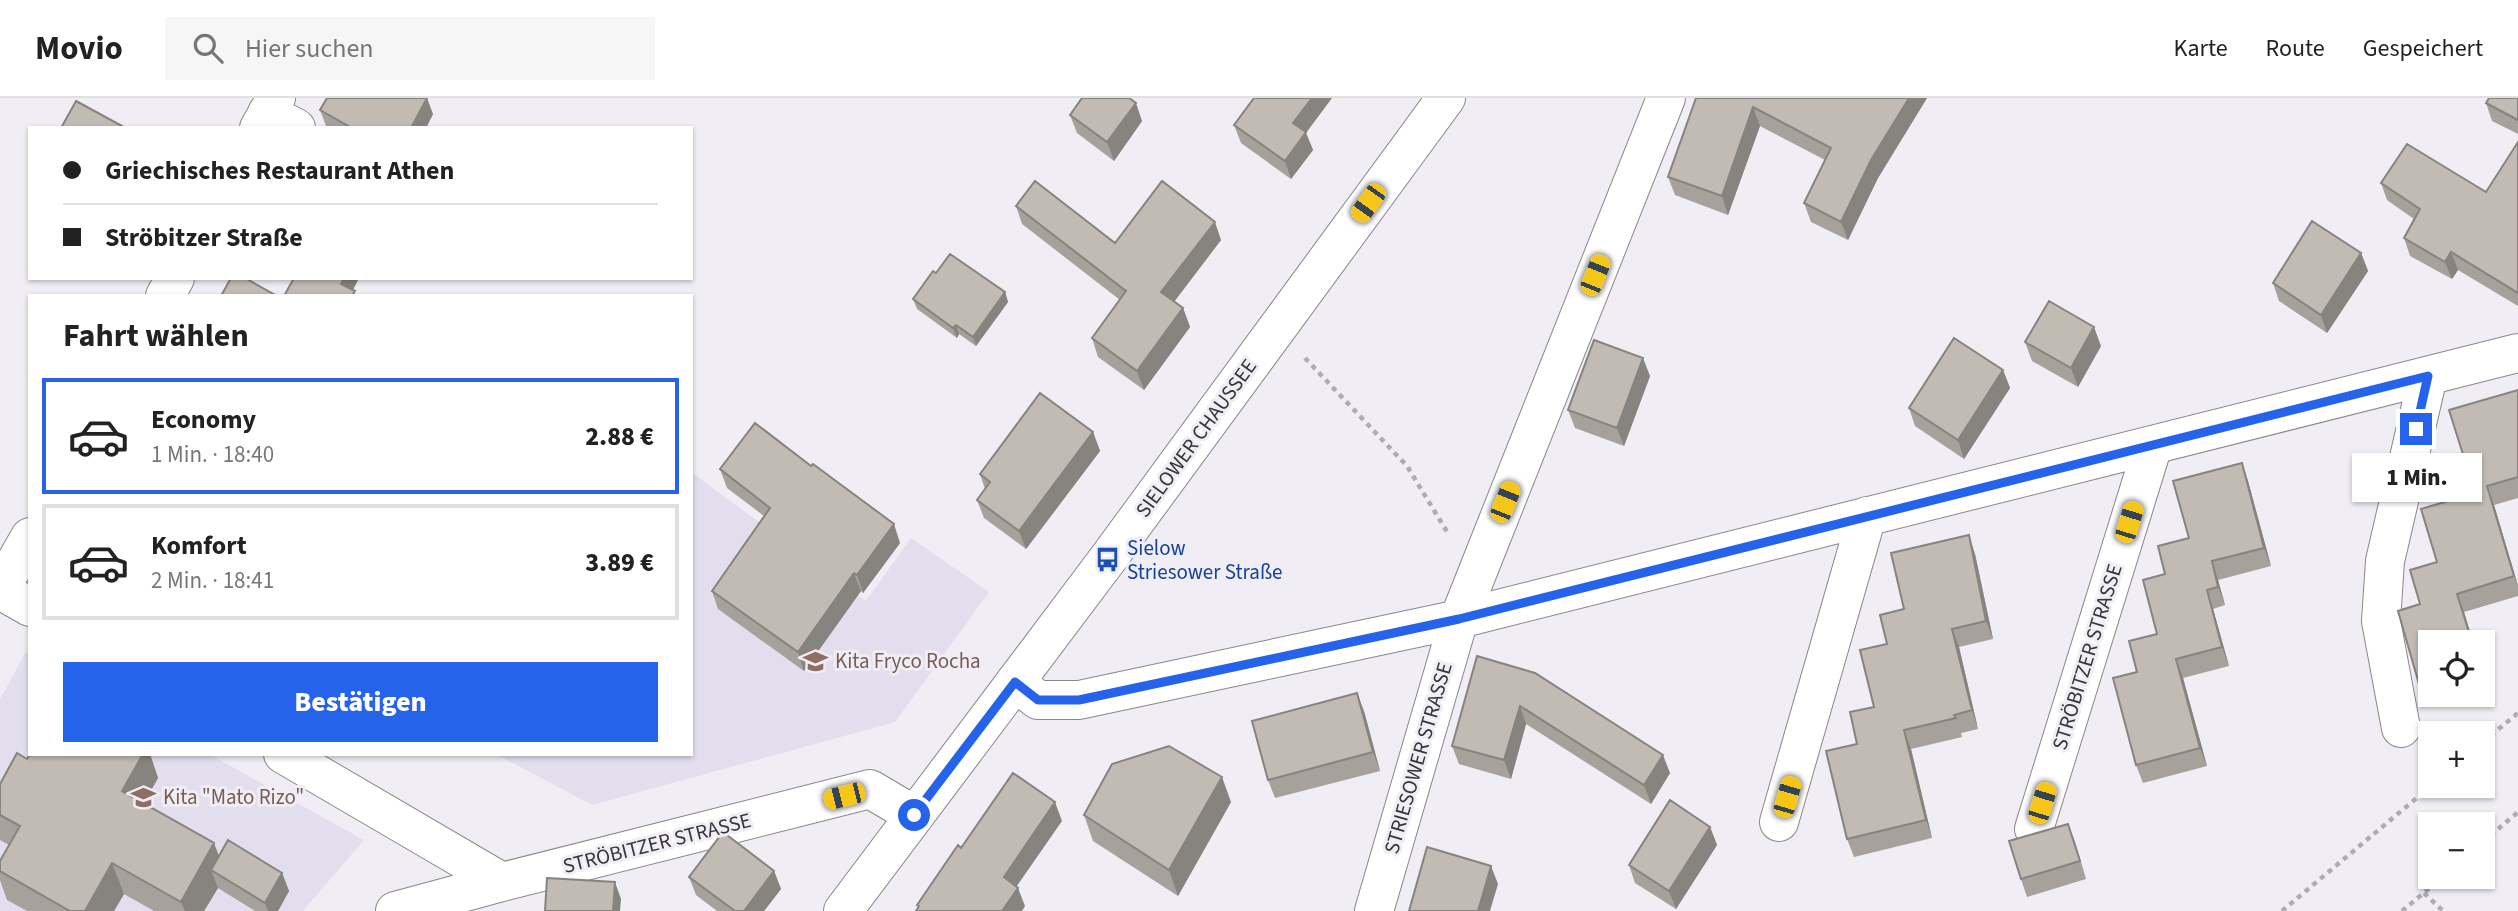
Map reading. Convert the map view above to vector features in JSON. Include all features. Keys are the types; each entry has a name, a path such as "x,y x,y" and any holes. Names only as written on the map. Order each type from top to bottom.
{"street":[{"name":"SIELOWER CHAUSSEE","path":"844,911 1446,98"},
{"name":"STRIESOWER STRASSE","path":"1374,911 1459,619 1666,98"},
{"path":"1015,682 1038,700 1079,700 1459,619 2518,353"},
{"path":"2401,727 2381,621 2385,561 2428,376"},
{"name":"STRÖBITZER STRASSE","path":"2034,828 2153,445"},
{"path":"1779,822 1867,516"},
{"path":"28,541 0,590 28,606"},
{"path":"286,756 502,882"},
{"name":"STRÖBITZER STRASSE","path":"396,911 870,789 914,815"}],"path":[{"path":"1276,330 1407,466 1475,578"},
{"path":"2495,732 2518,713"},
{"path":"2282,911 2418,797"},
{"path":"2495,832 2518,812"},
{"path":"2402,911 2428,889"},
{"path":"2424,892 2443,911"}],"shaded area":[{"name":"Kita Fryco Rocha","path":"693,473 866,601 911,538 989,592 895,722 592,805 500,756 693,756"},
{"name":"Kita \"Mato Rizo\"","path":"26,652 28,756 213,756 364,840 303,911 0,911 0,699"}],"building":[{"path":"327,98 427,98 412,126 348,126 320,110"},
{"path":"1082,98 1129,98 1136,103 1107,142 1070,115"},
{"path":"1254,98 1312,98 1293,123 1306,132 1285,161 1234,125"},
{"path":"1696,98 1909,98 1871,160 1841,222 1804,203 1831,148 1753,107 1722,196 1668,177"},
{"path":"2489,98 2518,98 2518,120 2486,103"},
{"path":"76,101 122,126 62,126"},
{"path":"2518,142 2518,293 2451,252 2445,262 2404,238 2420,209 2381,183 2407,144 2486,192"},
{"path":"1035,181 1115,243 1162,181 1215,222 1161,292 1183,308 1137,371 1092,338 1126,291 1016,206"},
{"path":"2312,221 2361,253 2321,315 2273,283"},
{"path":"950,254 1005,292 973,337 956,325 953,328 913,299 933,271 936,273"},
{"path":"230,280 249,280 273,294 222,294"},
{"path":"293,280 343,280 341,284 355,291 353,294 285,294"},
{"path":"2049,301 2094,327 2071,368 2025,342"},
{"path":"1954,338 2003,370 1958,440 1909,408"},
{"path":"1594,340 1643,358 1617,428 1568,410"},
{"path":"2518,390 2518,477 2487,486 2514,576 2457,594 2468,630 2418,630 2418,681 2398,611 2420,604 2410,570 2437,562 2421,509 2455,499 2447,472 2467,467 2449,410"},
{"path":"1040,393 1093,432 1019,531 977,500 990,482 980,474"},
{"path":"755,423 894,524 857,575 854,573 798,652 712,591 770,508 720,469"},
{"path":"2242,463 2264,548 2212,561 2218,587 2207,590 2222,647 2176,659 2200,748 2136,765 2113,678 2137,672 2129,641 2157,634 2143,580 2165,574 2158,546 2189,538 2173,481"},
{"path":"1969,535 1986,621 1952,629 1972,710 1954,715 1956,718 1904,730 1926,820 1847,839 1826,751 1857,744 1850,712 1874,707 1860,650 1887,644 1880,615 1904,609 1891,553"},
{"path":"1477,656 1535,673 1663,755 1644,785 1520,706 1504,760 1452,746"},
{"path":"1357,693 1373,752 1268,780 1252,721"},
{"path":"1169,746 1222,777 1169,870 1084,815 1112,764"},
{"path":"17,753 27,759 29,756 142,756 122,791 214,843 181,902 112,863 85,911 70,911 0,871 0,861 20,826 0,815 0,784"},
{"path":"1013,773 1055,802 1004,877 1018,888 1002,911 916,911 919,906 917,905 958,845 961,848"},
{"path":"1670,800 1710,827 1669,891 1629,865"},
{"path":"2068,824 2080,861 2021,879 2009,841"},
{"path":"723,832 774,871 744,911 735,911 689,877"},
{"path":"228,840 282,873 265,903 211,870"},
{"path":"1427,847 1491,866 1478,911 1409,911"},
{"path":"547,878 615,882 613,911 545,911"}],"place":[{"name":"Sielow Striesower Straße","path":"1107,560"},
{"name":"Kita Fryco Rocha","path":"815,661"},
{"name":"Kita \"Mato Rizo\"","path":"143,797"}],"route":[{"path":"914,815 1015,682 1038,700 1079,700 1459,619 2428,376 2416,429"}]}
